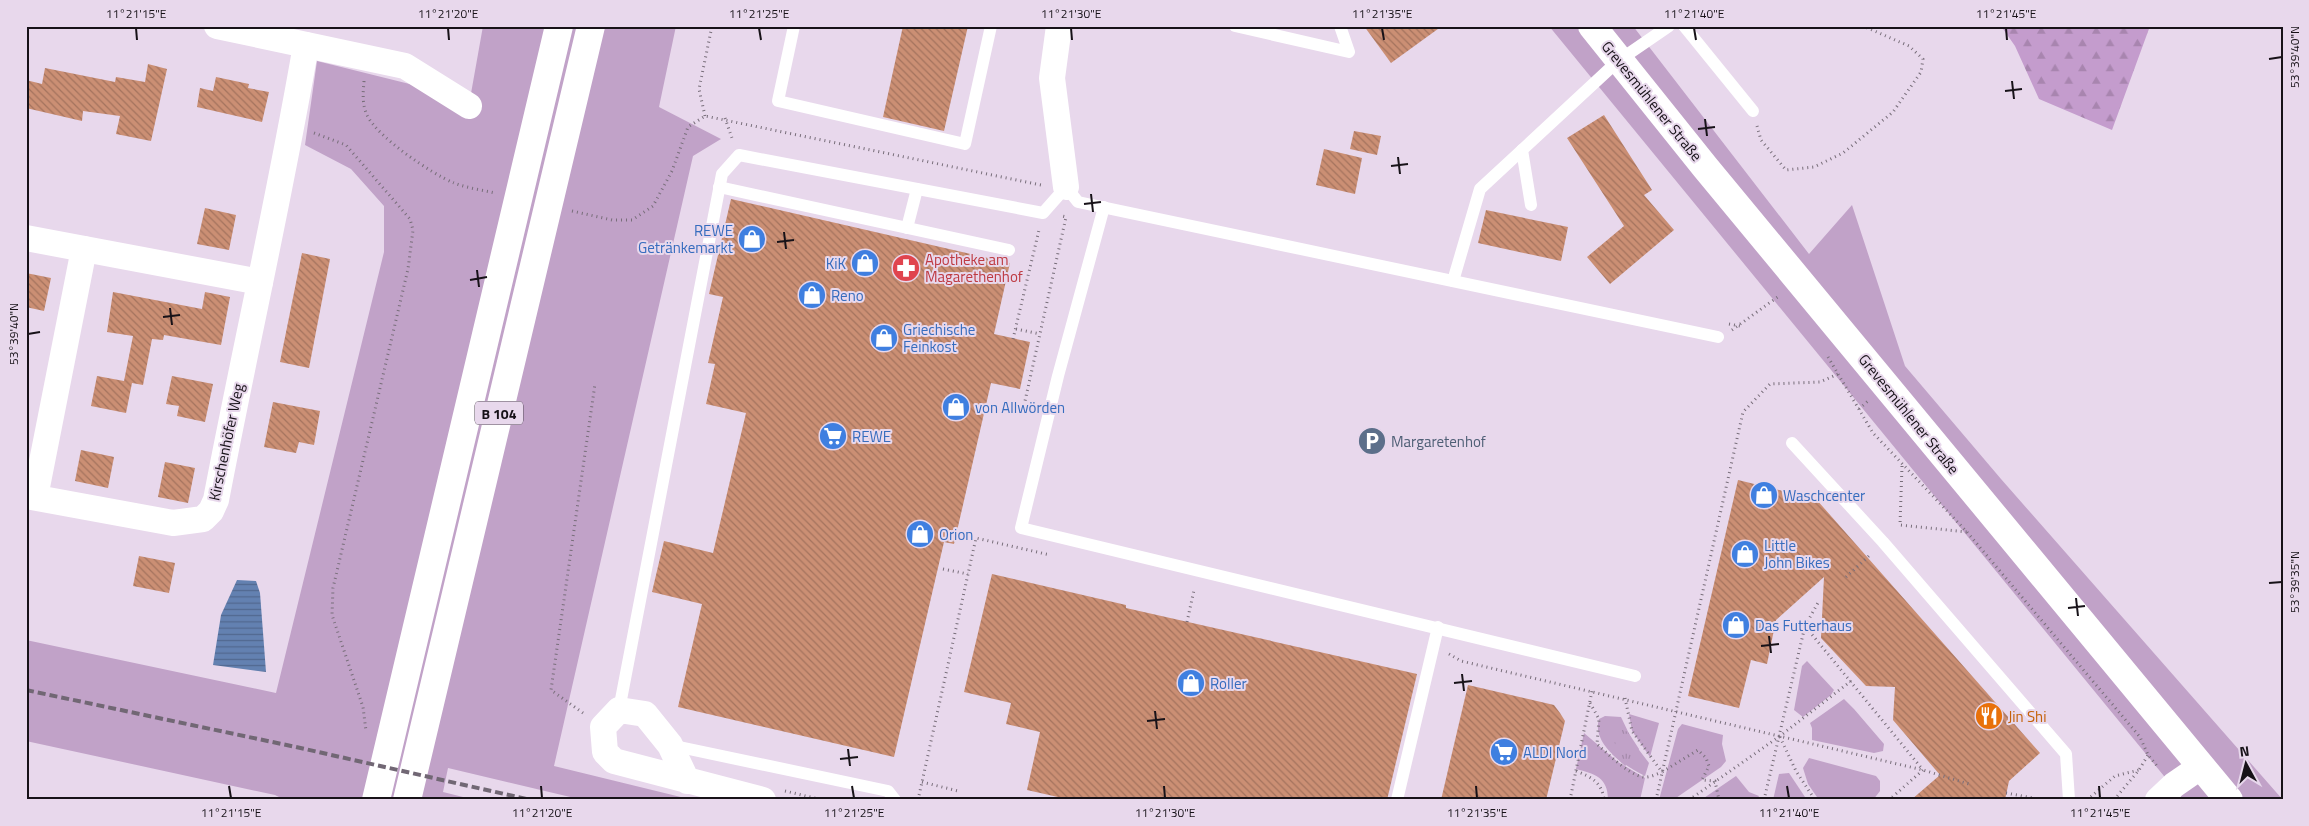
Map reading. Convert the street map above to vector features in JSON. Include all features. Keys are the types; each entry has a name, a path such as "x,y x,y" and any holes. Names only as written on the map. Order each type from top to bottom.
{"main road":[{"name":"B 104","path":"376,800 559,26"},
{"name":"B 104","path":"407,800 591,26"},
{"name":"Grevesmühlener Straße","path":"1592,26 1618,61 2229,800"}],"street":[{"path":"217,26 405,66 469,106"},
{"path":"1059,26 1052,78 1066,187"},
{"name":"Kirschenhöfer Weg","path":"84,249 30,496 173,523 203,519 211,511 216,500 292,127 306,45"},
{"path":"26,238 260,282"},
{"path":"687,781 670,745 645,714 611,719 605,752 614,761 687,781 764,800"},
{"path":"2158,800 2174,785 2200,767"}],"lane":[{"path":"794,26 778,101 966,144 991,26"},
{"path":"1235,26 1349,52 1340,26"},
{"path":"1452,281 1480,189 1618,61 1668,26"},
{"path":"1684,26 1752,111"},
{"path":"1522,150 1531,205"},
{"path":"611,719 722,174 739,155 1043,213 1066,187 1078,202 1718,337"},
{"path":"720,187 1009,250"},
{"path":"907,228 916,189"},
{"path":"1104,207 1058,376 1021,528 1636,676"},
{"path":"1792,442 1883,542 2066,754 2069,800"},
{"path":"1398,800 1435,647 1438,627"},
{"path":"670,745 888,791 895,800"}],"path":[{"path":"705,116 699,90 712,26"},
{"path":"1752,111 1760,140 1786,170 1814,167 1843,153 1893,112 1921,72 1923,58 1909,46 1863,26"},
{"path":"366,58 363,94 368,117 384,135 426,169 454,183"},
{"path":"612,220 632,220 653,206 672,170 688,127 705,116 724,118 1042,185 1066,187"},
{"path":"724,118 739,155"},
{"path":"292,127 346,145 401,207 410,219 413,230 408,269 333,588 332,615 363,707 366,733"},
{"path":"1004,406 1023,410 1066,217 1043,213 1013,339"},
{"path":"1718,337 1740,326 1782,294"},
{"path":"1720,322 1740,326"},
{"path":"1016,329 1040,334"},
{"path":"1656,800 1674,710 1743,412 1770,384 1820,382 1838,374"},
{"path":"595,384 550,690 611,719"},
{"path":"1902,465 1900,525 1967,532"},
{"path":"918,800 976,538 1052,556"},
{"path":"943,569 968,574"},
{"path":"1185,587 1204,592"},
{"path":"1187,622 1194,590"},
{"path":"1764,800 1805,626 1819,601"},
{"path":"1805,626 1924,770"},
{"path":"1435,647 1461,661 1625,698 1924,770 1969,784"},
{"path":"1689,800 1780,736 1851,681"},
{"path":"1570,800 1592,691"},
{"path":"1625,698 1632,731 1662,772"},
{"path":"1590,703 1599,718 1597,744 1618,762 1639,776 1645,778 1662,772 1698,750 1706,758 1709,766 1702,780 1715,781"},
{"path":"1780,736 1796,771 1816,800"},
{"path":"2114,800 2139,770 2148,755"},
{"path":"1889,800 1924,770"},
{"path":"2087,800 2115,776 2139,770"},
{"path":"1576,771 1592,778 1600,786 1604,800"},
{"path":"1715,781 1719,800"},
{"path":"922,782 958,791"},
{"path":"2006,793 2044,800"}],"green space":[{"path":"483,26 676,26 659,107 721,139 693,156 554,766 693,800 583,800 448,768 443,792 475,800 285,800 275,795 26,741 26,640 276,693 384,252 384,206 351,169 305,145 317,61 470,99"},
{"path":"1549,26 1633,26 1809,254 1852,205 1905,366 2001,479 2283,800 2180,800 2182,798"},
{"path":"2001,26 2150,26 2112,130 2039,99 2015,46"},
{"path":"1807,661 1834,690 1831,695 1803,717 1794,710 1802,666"},
{"path":"1844,699 1884,744 1883,751 1874,753 1812,740 1810,723"},
{"path":"1629,714 1659,723 1650,757 1632,731"},
{"path":"1605,716 1621,717 1633,742 1649,763 1645,776 1620,761 1605,746 1598,728 1599,719"},
{"path":"1682,724 1723,735 1722,744 1726,761 1721,767 1673,800 1659,800 1678,729"},
{"path":"1615,727 1628,732 1639,749 1635,758 1625,766 1612,754 1616,746 1610,733"},
{"path":"1584,733 1618,762 1645,778 1640,800 1608,800 1606,786 1603,781 1594,775 1576,769"},
{"path":"1809,758 1876,776 1880,781 1880,791 1873,800 1819,800 1808,784 1803,768"},
{"path":"1789,773 1807,800 1773,800 1779,774"},
{"path":"1736,776 1749,792 1759,796 1757,800 1701,800"}],"water":[{"path":"237,580 256,581 260,593 266,672 213,665 221,615"}],"building":[{"path":"903,26 968,26 944,131 883,117"},
{"path":"1364,26 1442,26 1391,63"},
{"path":"148,64 167,69 151,141 116,134 120,116 83,111 82,121 26,108 26,80 42,84 45,68 115,82 116,77 145,82"},
{"path":"216,77 249,84 248,88 269,92 262,122 197,107 200,88 213,91"},
{"path":"1604,115 1652,190 1644,195 1674,230 1610,284 1587,257 1624,226 1567,138"},
{"path":"1354,131 1381,136 1377,155 1350,149"},
{"path":"1324,149 1362,158 1355,194 1316,185"},
{"path":"731,199 1010,263 994,334 1030,342 1020,389 991,383 954,544 944,542 894,757 678,707 702,604 652,592 664,541 713,553 746,413 706,404 715,364 708,363 723,297 709,294"},
{"path":"205,208 236,215 229,250 197,244"},
{"path":"1486,210 1568,227 1561,261 1478,243"},
{"path":"302,253 330,259 309,368 280,362"},
{"path":"26,273 51,278 44,311 26,307"},
{"path":"113,292 202,309 205,292 230,297 221,345 164,335 163,340 152,339 143,385 132,383 126,413 91,406 97,376 124,381 133,336 107,332"},
{"path":"172,376 213,384 205,422 177,416 179,406 166,404"},
{"path":"273,402 320,411 314,445 299,442 296,453 264,447"},
{"path":"81,450 114,457 108,488 75,481"},
{"path":"165,462 195,468 188,503 158,497"},
{"path":"1738,480 1816,499 2040,753 2009,781 2005,800 1911,800 1940,775 1893,720 1895,687 1866,686 1821,638 1824,577 1776,620 1767,664 1751,660 1739,708 1688,696"},
{"path":"139,556 175,563 169,593 133,586"},
{"name":"Roller","path":"992,574 1126,605 1126,608 1417,674 1387,800 1071,800 1027,790 1040,732 1006,724 1011,703 964,692"},
{"name":"ALDI Nord","path":"1468,685 1554,705 1560,713 1565,721 1546,800 1441,800"}],"railway":[{"path":"26,690 296,747 531,800"}],"place":[{"name":"REWE Getränkemarkt","path":"752,239"},
{"name":"KiK","path":"865,263"},
{"name":"Apotheke am Magarethenhof","path":"906,268"},
{"name":"Reno","path":"812,295"},
{"name":"Griechische Feinkost","path":"884,338"},
{"name":"von Allwörden","path":"956,407"},
{"name":"REWE","path":"833,436"},
{"name":"Margaretenhof","path":"1372,441"},
{"name":"Waschcenter","path":"1764,495"},
{"name":"Orion","path":"920,534"},
{"name":"Little John Bikes","path":"1745,554"},
{"name":"Das Futterhaus","path":"1736,625"},
{"name":"Roller","path":"1191,683"},
{"name":"Jin Shi","path":"1989,716"},
{"name":"ALDI Nord","path":"1504,752"}]}
